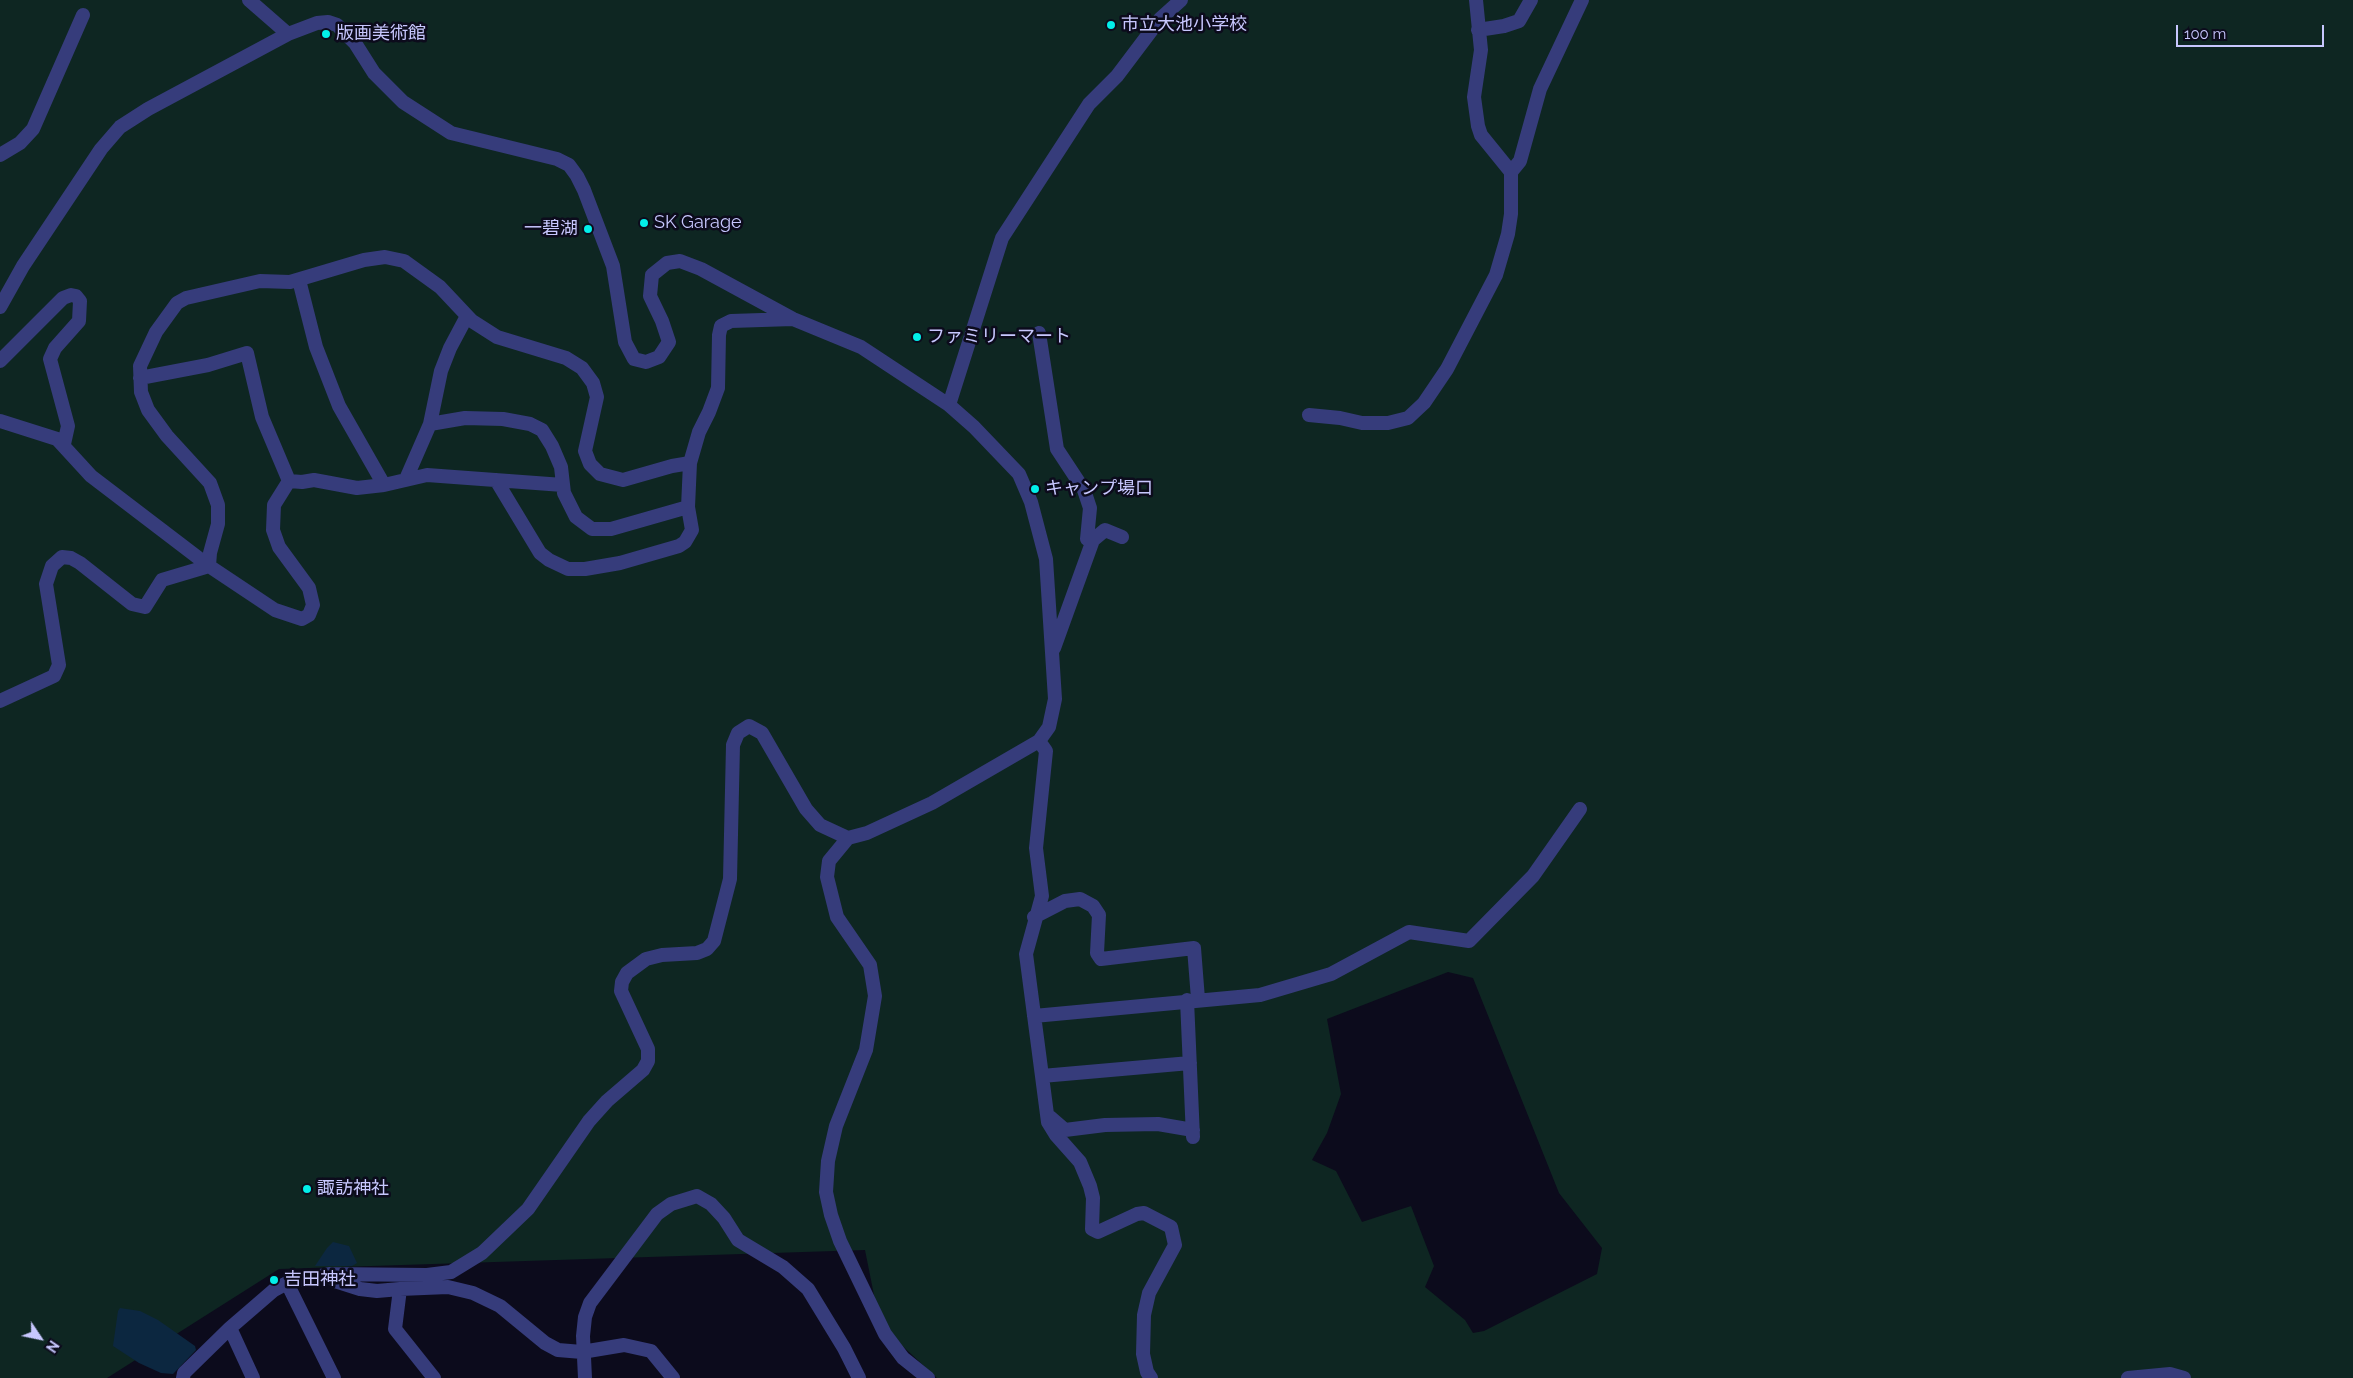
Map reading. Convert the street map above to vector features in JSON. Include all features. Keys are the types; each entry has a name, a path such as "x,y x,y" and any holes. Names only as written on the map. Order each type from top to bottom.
{"street":[{"path":"249,0 288,34"},
{"path":"1476,0 1481,50 1474,97 1478,126 1480,135 1511,172"},
{"path":"1478,30 1504,26 1519,21 1531,0"},
{"path":"1308,415 1362,422 1388,423 1408,418 1424,402 1447,369 1496,275 1508,234 1511,214 1511,172 1520,161 1540,89 1582,0"},
{"path":"948,405 1002,238 1089,104 1117,76 1160,19 1177,1"},
{"path":"0,155 20,143 33,130 83,15"},
{"path":"0,307 23,266 101,149 120,128 148,109 288,34 317,23 328,22 337,25 355,43 374,73 403,102 451,133 557,160 569,165 578,176 614,266 625,342 634,359 646,362 659,357 669,342 662,321 650,296 652,275 666,263 680,261 701,269 793,318 861,347 948,405 974,426 1019,474 1031,502 1046,559 1055,699 1049,727 1039,741 932,803 867,833 848,838 829,861 826,877 837,917 870,964 875,996 866,1050 836,1126 828,1161 826,1192 831,1215 840,1241 885,1334 903,1358 928,1378"},
{"path":"209,566 210,553 218,524 218,505 210,483 166,436 148,410 141,392 140,366 156,332 177,303 186,298 260,281 299,280 364,260 385,257 404,261 440,286 472,321 497,337 566,358 582,368 593,383 597,397 585,451 590,464 600,474 623,480 672,466 690,464"},
{"path":"299,280 316,346 339,406 384,485"},
{"path":"0,360 63,298 71,295 76,296 80,301 79,321 55,348 50,359 68,426 64,444"},
{"path":"406,479 430,424 441,371 450,348 467,316"},
{"path":"496,480 540,553 549,560 568,569 585,569 620,563 679,546 686,542 692,530 688,507 690,464 698,432 709,412 718,388 719,335 721,326 730,321 793,318"},
{"path":"1039,333 1057,449 1084,490 1090,508 1087,539 1092,540"},
{"path":"140,378 208,365 247,353 262,417 289,481"},
{"path":"430,424 465,418 503,419 530,424 542,430 561,466 564,493 576,517 592,529 611,529 688,507"},
{"path":"0,421 57,438 91,476 209,566 276,610 302,620 309,615 313,605 309,588 279,547 273,530 274,505 289,481"},
{"path":"289,481 302,482 314,480 357,488 384,485 427,475 563,485"},
{"path":"1053,652 1092,540 1105,530 1122,537"},
{"path":"0,701 54,676 59,665 46,584 52,566 62,557 80,563 132,604 146,607 162,580 209,566"},
{"path":"184,1376 230,1328 274,1290 287,1283 329,1274 427,1275 451,1272 466,1265 482,1253 528,1208 589,1121 607,1101 643,1070 648,1061 648,1049 621,991 622,982 627,973 646,959 662,955 697,953 707,949 714,941 730,879 733,745 738,733 750,726 762,733 806,809 820,825 848,838"},
{"path":"1039,741 1046,751 1036,848 1042,896 1034,917 1026,954 1048,1122 1056,1135 1080,1162 1090,1186 1093,1198 1092,1229 1098,1232 1137,1214 1144,1213 1171,1228 1175,1246 1149,1293 1144,1315 1143,1354 1146,1372 1151,1378"},
{"path":"1034,1016 1260,995 1331,974 1409,932 1469,941 1533,876 1580,809"},
{"path":"1034,917 1065,901 1080,899 1093,906 1099,915 1097,953 1101,959 1194,948 1190,1063 1193,1134 1158,1124 1104,1125 1065,1130 1047,1114"},
{"path":"1042,1076 1190,1063"},
{"path":"585,1378 582,1352 585,1317 597,1293 657,1214 671,1204 698,1196 711,1204 724,1218 738,1240 783,1267 808,1289 860,1378"},
{"path":"329,1274 335,1281 360,1289 377,1291 448,1288 482,1296 500,1306 546,1343 558,1350 582,1352 624,1345 651,1351 673,1378"},
{"path":"287,1283 334,1378"},
{"path":"400,1289 395,1329 434,1378"},
{"path":"230,1328 253,1378"},
{"path":"2128,1378 2170,1374 2184,1378"}],"green space":[{"path":"0,0 2353,0 2353,1378 937,1378 880,1325 865,1250 279,1269 107,1378 0,1378","holes":["1448,972 1473,978 1559,1193 1602,1248 1597,1274 1484,1331 1473,1333 1465,1320 1425,1287 1434,1266 1411,1206 1362,1222 1336,1171 1312,1160 1327,1133 1341,1094 1327,1019"]}],"water":[{"path":"333,1242 349,1246 357,1263 352,1266 315,1266"},
{"path":"120,1308 140,1311 158,1320 195,1346 196,1350 173,1374 161,1373 139,1363 113,1346"}],"place":[{"name":"市立大池小学校","path":"1111,25"},
{"name":"版画美術館","path":"326,34"},
{"name":"SK Garage","path":"644,223"},
{"name":"一碧湖","path":"588,229"},
{"name":"ファミリーマート","path":"917,337"},
{"name":"キャンプ場口","path":"1035,489"},
{"name":"諏訪神社","path":"307,1189"},
{"name":"吉田神社","path":"274,1280"}]}
